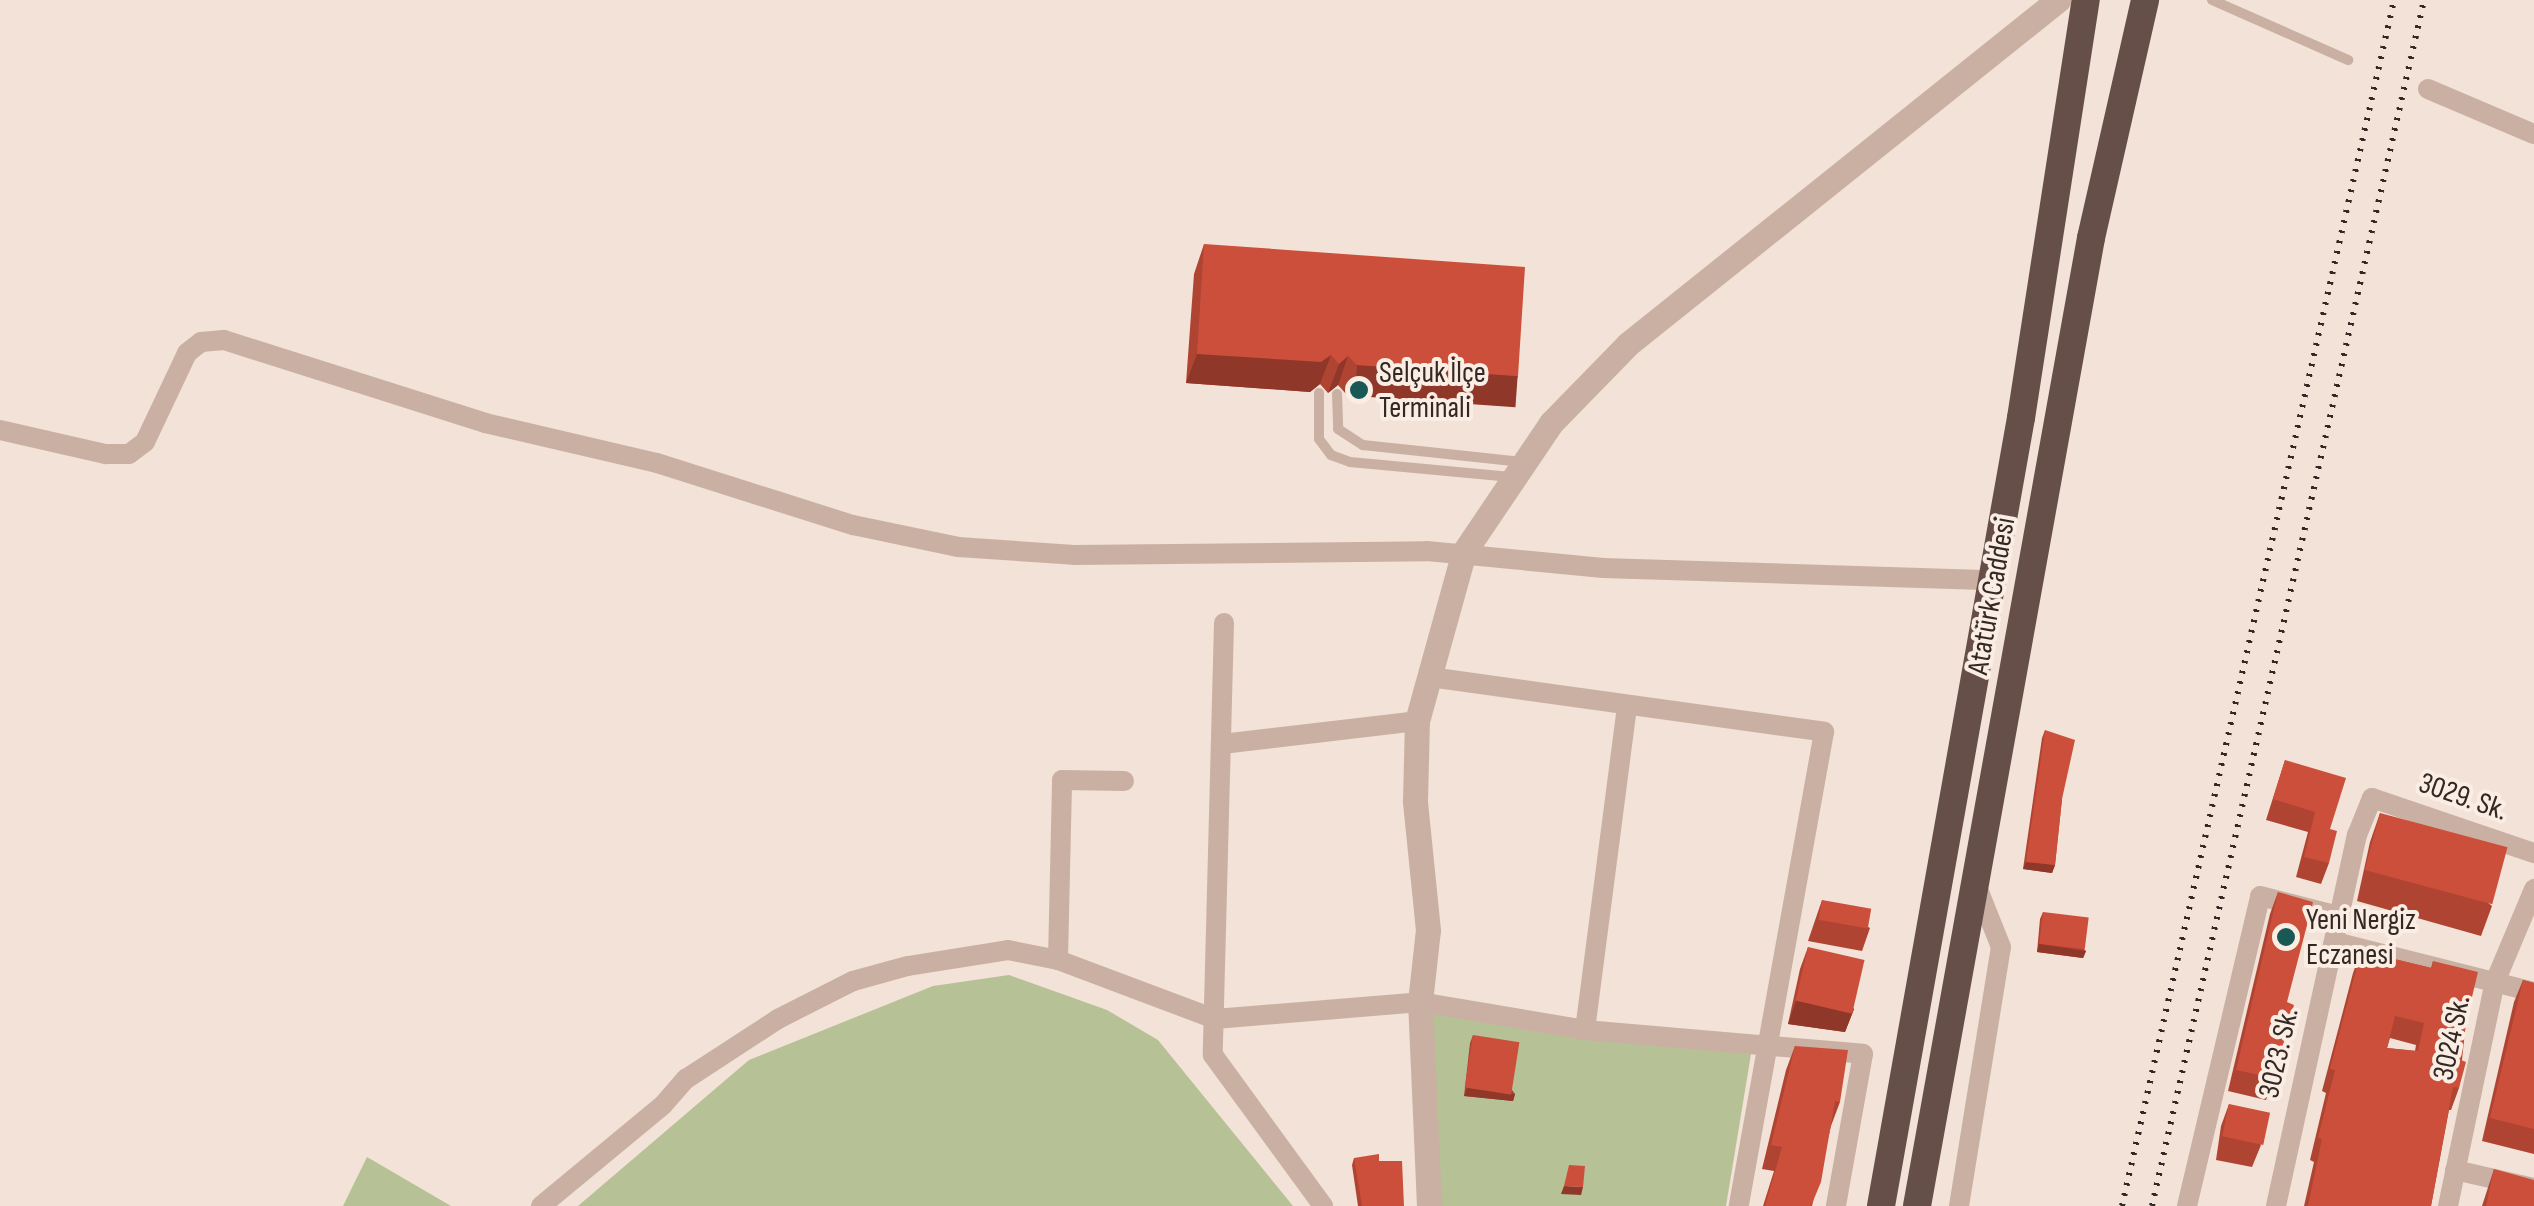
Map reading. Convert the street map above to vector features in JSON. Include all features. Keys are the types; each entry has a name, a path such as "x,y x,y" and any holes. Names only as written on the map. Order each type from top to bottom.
{"highway":[{"name":"Atatürk Caddesi","path":"1881,1206 2050,249 2086,0"},
{"name":"Atatürk Caddesi","path":"1917,1206 2088,256 2145,0"}],"street":[{"path":"1430,1206 1420,1002 1428,930 1415,801 1416,722 1430,677 1438,630 1464,552 1551,423 1628,344 2058,0"},
{"path":"2428,88 2534,134"},
{"path":"0,430 106,454 129,454 145,442 187,353 201,342 224,340 485,423 657,463 853,525 940,544 1074,556 1464,552 1603,568 1992,580"},
{"path":"1224,624 1214,1055 1323,1206"},
{"path":"1430,677 1824,732 1739,1206"},
{"path":"1585,1030 1627,706"},
{"path":"1222,744 1416,722"},
{"path":"1058,960 1062,780 1124,780"},
{"name":"3029. Sk.","path":"2372,798 2534,853"},
{"name":"3023. Sk.","path":"2276,1206 2358,835 2372,798"},
{"path":"1959,1206 2001,946 1975,882"},
{"name":"3024 Sk.","path":"2448,1206 2495,982 2534,889"},
{"path":"2188,1206 2260,896 2343,916"},
{"path":"2335,942 2534,992"},
{"path":"541,1206 623,1140 686,1079 778,1019 853,981 908,966 1008,950 1058,960 1215,1019 1420,1002 1585,1030 1862,1054 1836,1206"},
{"path":"2455,1170 2534,1188"}],"lane":[{"path":"2212,0 2348,60"},
{"path":"1319,392 1318,439 1331,455 1350,462 1518,470"},
{"path":"1337,394 1338,429 1363,444 1518,470"}],"green space":[{"path":"1009,975 1107,1010 1158,1040 1293,1206 578,1206 749,1060 933,986"},
{"path":"1432,1013 1751,1054 1726,1206 1439,1206"},
{"path":"367,1157 451,1206 343,1206"}],"building":[{"path":"1204,244 1525,267 1518,376 1357,365 1348,356 1339,364 1331,355 1321,362 1197,354"},
{"path":"2045,730 2075,740 2062,799 2055,865 2026,862"},
{"path":"2285,760 2346,778 2330,829 2337,831 2329,863 2304,857 2315,812 2273,799"},
{"path":"2380,813 2508,847 2492,904 2365,870"},
{"path":"2278,892 2313,902 2287,1002 2294,1005 2274,1078 2236,1070"},
{"path":"1822,900 1871,909 1868,928 1819,920"},
{"path":"2043,912 2089,918 2085,949 2039,944"},
{"path":"1808,947 1865,960 1852,1014 1796,1001"},
{"path":"2361,951 2432,968 2433,961 2478,972 2466,1022 2461,1060 2466,1062 2459,1088 2453,1087 2431,1206 2308,1206 2322,1139 2318,1138 2335,1070 2330,1069","holes":["2395,1016 2424,1023 2418,1051 2387,1048"]},
{"path":"2523,980 2534,983 2534,1129 2490,1118"},
{"path":"1473,1035 1519,1042 1511,1095 1465,1087"},
{"path":"1795,1046 1848,1050 1840,1102 1835,1101 1821,1182 1811,1206 1765,1206 1782,1147 1771,1145"},
{"path":"2229,1104 2270,1113 2263,1145 2222,1136"},
{"path":"1379,1154 1379,1161 1402,1161 1404,1206 1362,1206 1354,1158"},
{"path":"1569,1165 1585,1166 1583,1187 1564,1186"},
{"path":"2494,1169 2534,1180 2534,1206 2486,1206"}],"railway":[{"path":"2122,1206 2394,0"},
{"path":"2152,1206 2424,0"}],"place":[{"name":"Selçuk İlçe Terminali","path":"1359,390"},
{"name":"Yeni Nergiz Eczanesi","path":"2286,937"}]}
